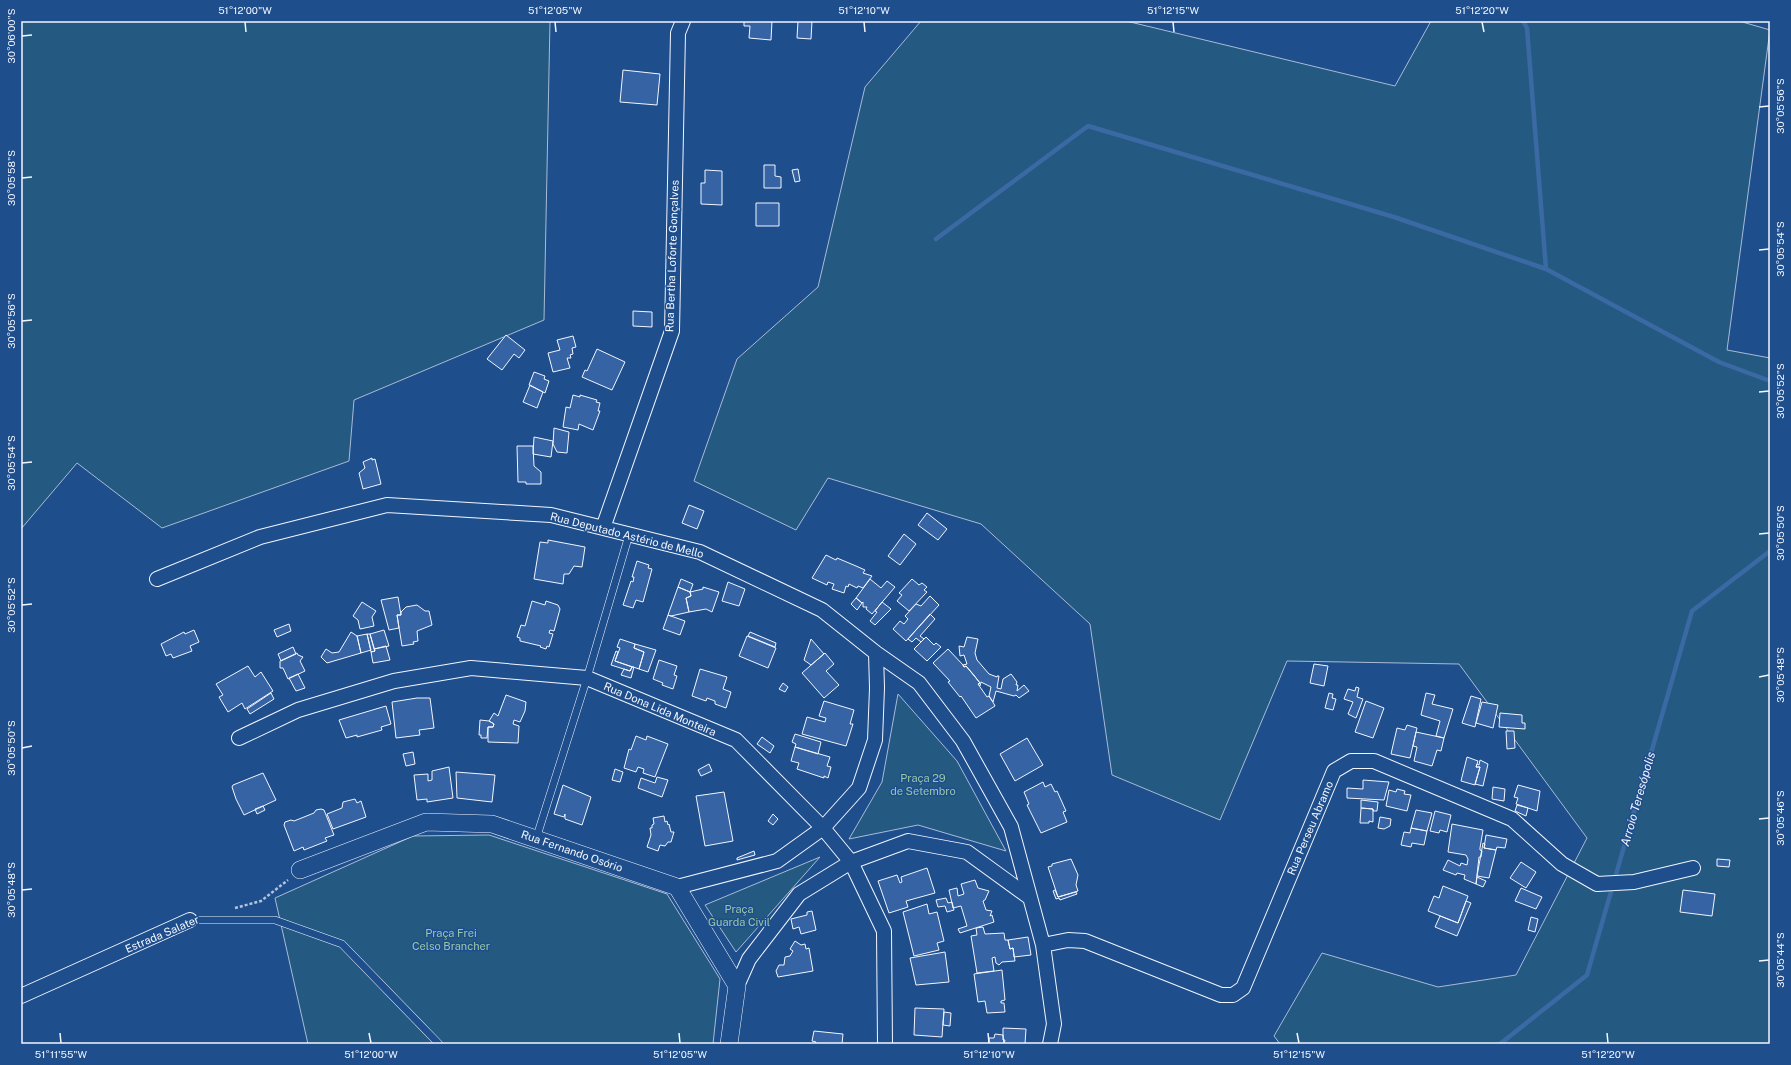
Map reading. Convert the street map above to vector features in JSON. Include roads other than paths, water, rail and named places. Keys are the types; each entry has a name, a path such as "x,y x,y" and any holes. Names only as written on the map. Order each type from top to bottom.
{"street":[{"name":"Rua Bertha Loforte Gonçalves","path":"603,528 672,331 678,33 683,21"},
{"name":"Rua Deputado Astério de Mello","path":"157,579 260,537 387,505 551,515 700,552 822,610 876,653 918,683 963,741 1011,827 1043,944 1054,1024 1050,1044"},
{"path":"737,986 677,887 777,861 823,828 860,788 875,740 877,688 876,653"},
{"name":"Rua Dona Lida Monteira","path":"239,738 298,710 394,681 471,668 587,678 736,740 823,828 851,862 884,931 885,1044"},
{"name":"Rua Perseu Abramo","path":"1043,944 1068,940 1085,941 1221,995 1233,995 1243,988 1334,771 1351,762 1374,761 1512,819 1562,864 1597,884 1634,882 1693,868"},
{"name":"Rua Fernando Osório","path":"300,870 426,822 492,824 677,887"},
{"path":"729,1044 737,986 749,959 799,894 851,862 908,841 967,852 1029,897"},
{"name":"Estrada Salater","path":"21,996 190,920"}],"lane":[{"path":"536,839 587,678 629,535"},
{"path":"190,920 275,920 342,944 439,1044"}],"waterway":[{"path":"1523,21 1527,28 1546,269"},
{"path":"936,239 1088,126 1394,217 1546,269 1719,362 1770,381"},
{"name":"Arroio Teresópolis","path":"1500,1044 1587,975 1692,611 1770,551"}],"park label":[{"name":"Praça 29 de Setembro","path":"923,784"},
{"name":"Praça Guarda Civil","path":"739,915"},
{"name":"Praça Frei Celso Brancher","path":"451,939"}]}
